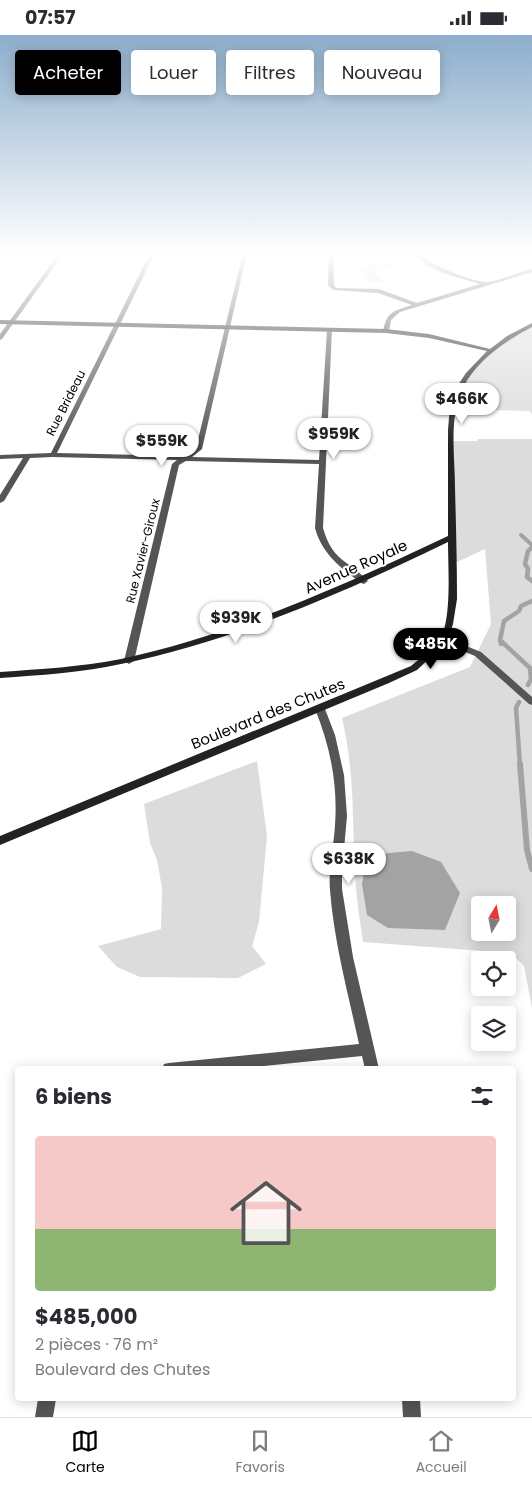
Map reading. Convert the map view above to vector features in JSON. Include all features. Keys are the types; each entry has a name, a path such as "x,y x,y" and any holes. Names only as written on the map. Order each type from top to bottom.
{"street":[{"path":"0,338 14,317"},
{"name":"Rue Brideau","path":"53,455 122,317"},
{"name":"Rue Xavier-Giroux","path":"129,661 176,464 199,449 229,317"},
{"path":"386,331 390,317"},
{"path":"0,322 386,331 429,336 493,351"},
{"path":"532,325 493,351 472,370 463,382 452,409 453,599 444,640 478,654 532,702"},
{"path":"330,330 319,528 322,543 334,558 364,581"},
{"path":"0,501 28,455"},
{"path":"0,457 53,455 188,457 323,462"},
{"name":"Avenue Royale","path":"0,675 22,675 129,661 251,627 364,581 452,538"},
{"name":"Boulevard des Chutes","path":"0,841 320,709 414,668 444,640"},
{"path":"320,709 330,731 338,770 342,815 336,887 371,1066"},
{"path":"199,1066 367,1049"},
{"path":"44,1417 47,1401"},
{"path":"410,1401 412,1417"}],"shaded area":[{"path":"532,325 532,415 530,411 452,409 463,382 486,356"},
{"path":"532,439 532,1008 524,966 516,958 516,951 484,951 363,942 356,891 351,777 342,718 470,667 491,624 485,549 453,564 451,441"},
{"path":"257,761 267,836 259,922 252,946 266,964 238,978 140,977 117,967 98,946 161,929 162,888 157,860 150,843 144,804"},
{"path":"412,851 441,862 460,893 445,930 388,928 367,915 362,884 367,855"}],"waterway":[{"path":"521,535 532,545"},
{"path":"532,547 528,551 525,564 528,569 527,577 532,581"},
{"path":"500,640 504,621 519,611 521,606 532,601"},
{"path":"500,640 530,668 531,679 528,685"},
{"path":"500,640 501,644"},
{"path":"519,702 516,708 520,765"},
{"path":"520,764 527,850 532,869"}]}
